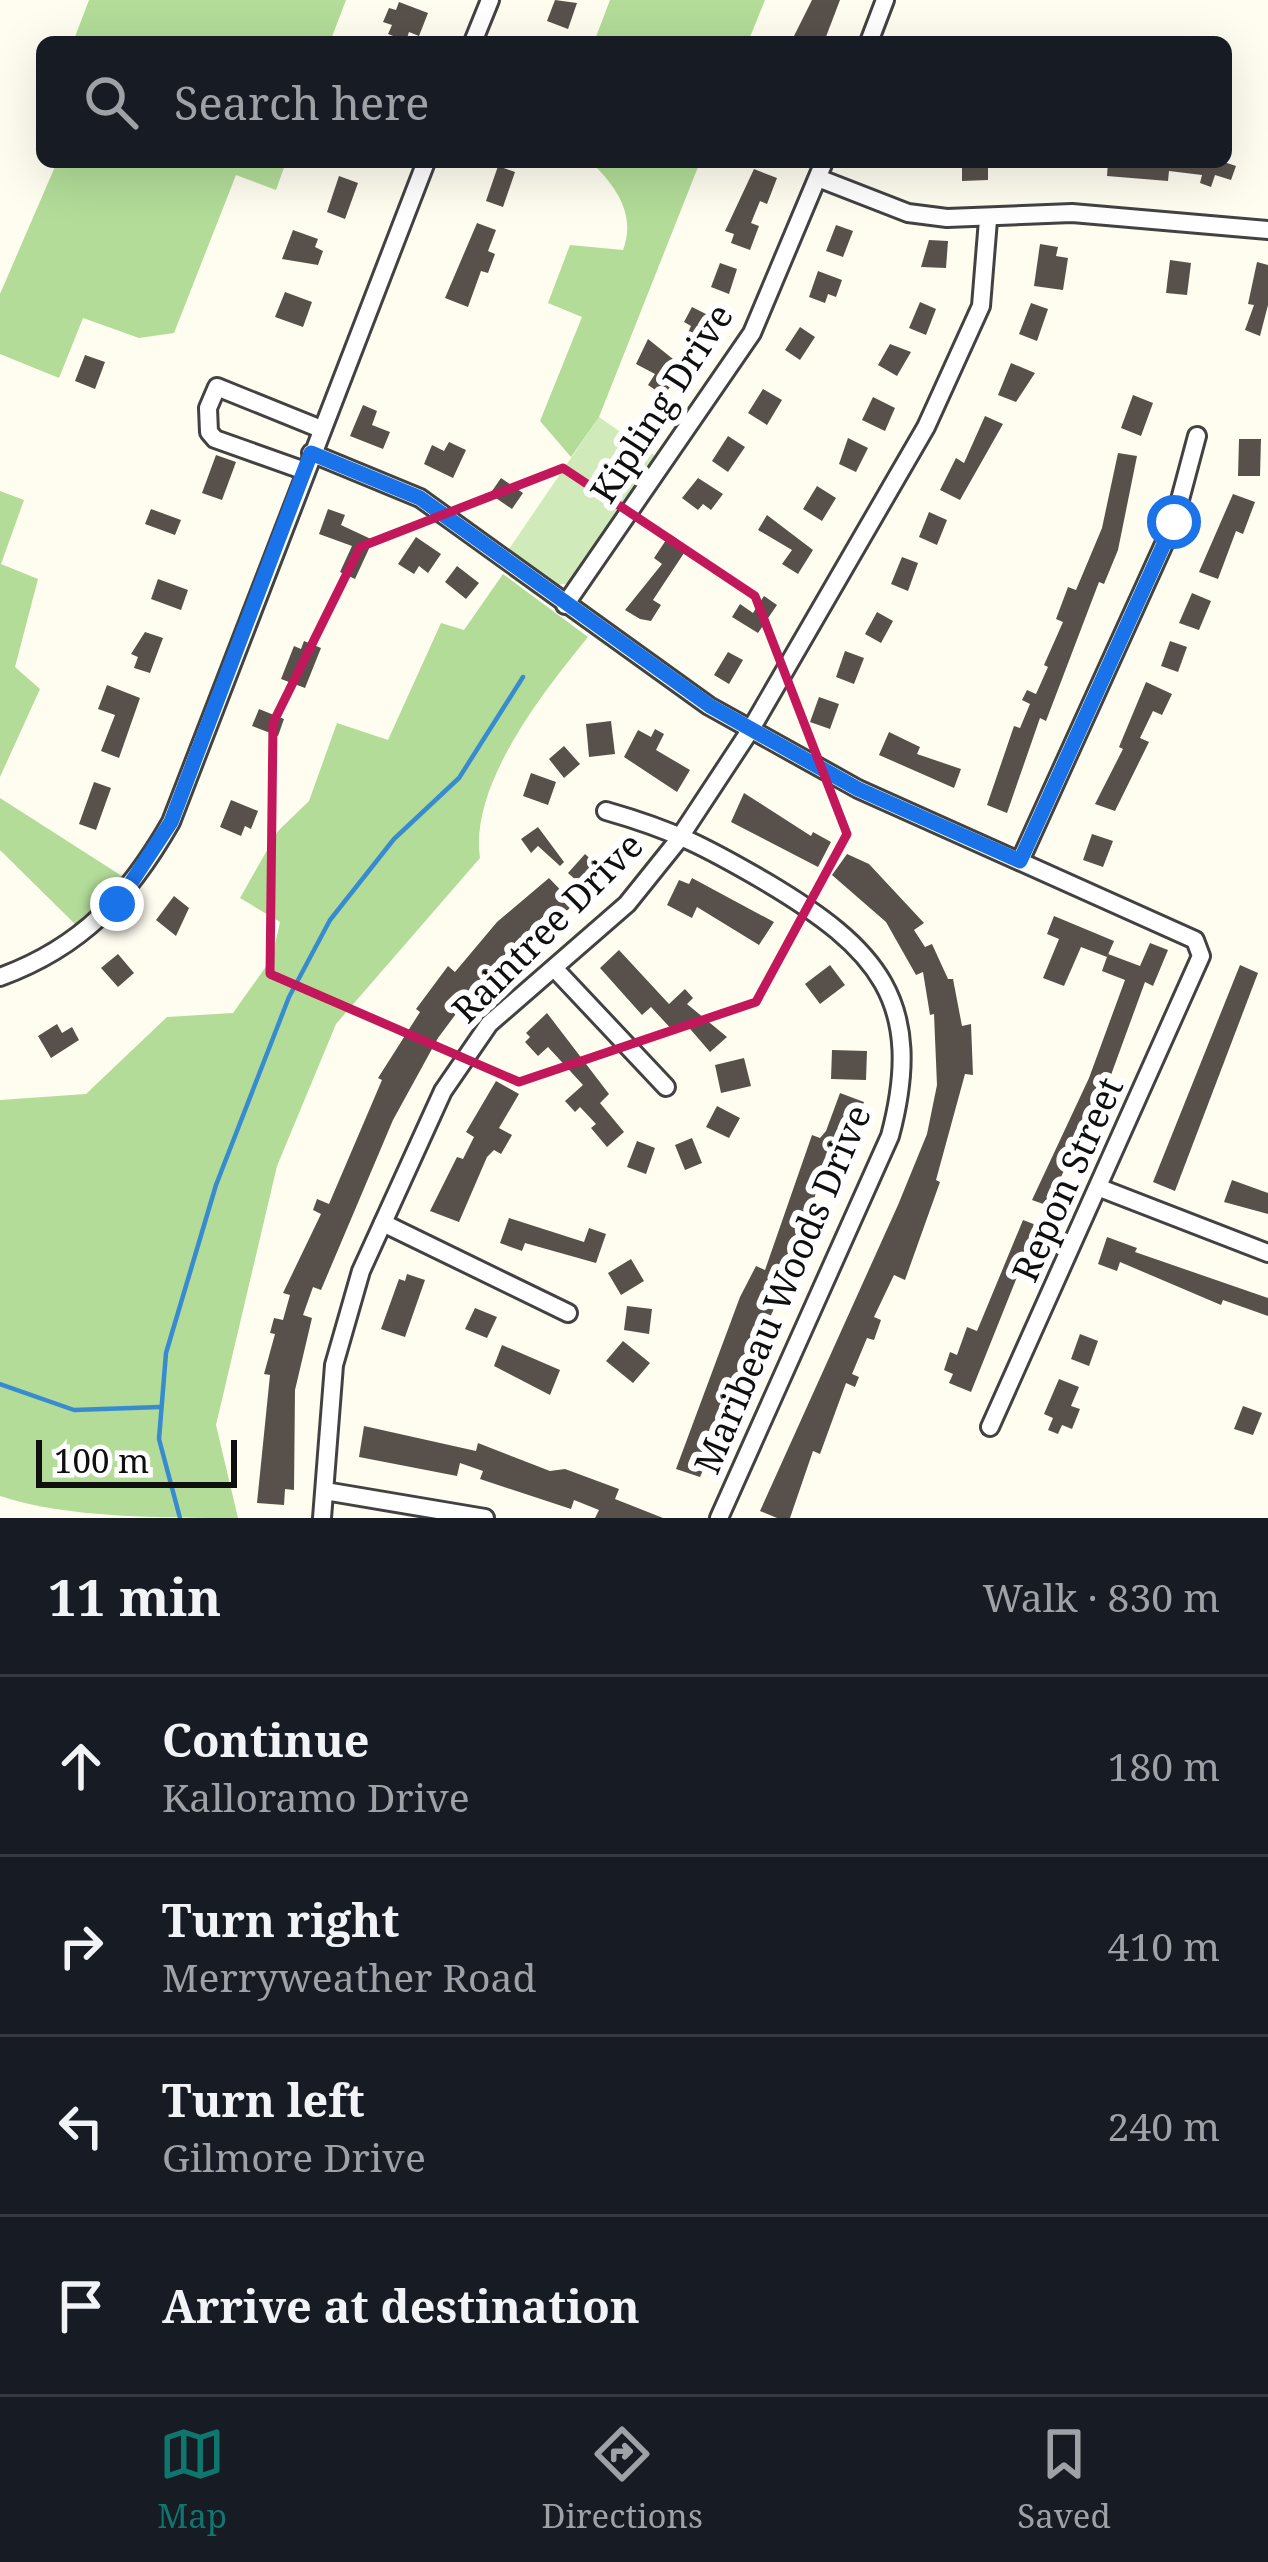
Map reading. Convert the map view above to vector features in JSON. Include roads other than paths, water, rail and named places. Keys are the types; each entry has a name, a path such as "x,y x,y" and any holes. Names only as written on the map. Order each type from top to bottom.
{"street":[{"path":"475,36 490,0"},
{"path":"871,36 885,0"},
{"path":"0,976 49,956 91,929 147,865 171,822 424,168"},
{"path":"821,170 908,213 988,220 1072,213 1268,230"},
{"name":"Kipling Drive","path":"565,605 752,332 821,170"},
{"name":"Raintree Drive","path":"322,1518 334,1365 361,1271 443,1091 489,1024 627,904 683,833 751,729 926,427 981,306 988,220"},
{"path":"321,429 218,387 208,408 209,432 215,439 308,462 420,498 565,605 751,729 858,789 1020,861 1174,522 1197,436"},
{"name":"Maribeau Woods Drive","path":"606,811 683,833 835,923 867,955 891,1001 901,1046 903,1088 890,1136 719,1518"},
{"name":"Repon Street","path":"991,1427 1201,956 1195,940 1020,861"},
{"path":"554,968 666,1087"},
{"path":"1100,1189 1268,1253"},
{"path":"382,1223 568,1312"},
{"path":"325,1491 485,1518"}],"waterway":[{"path":"180,1518 159,1439 166,1353 216,1185 289,997 330,920 394,839 459,778 523,677"},
{"path":"0,1384 74,1410 160,1407"}]}
